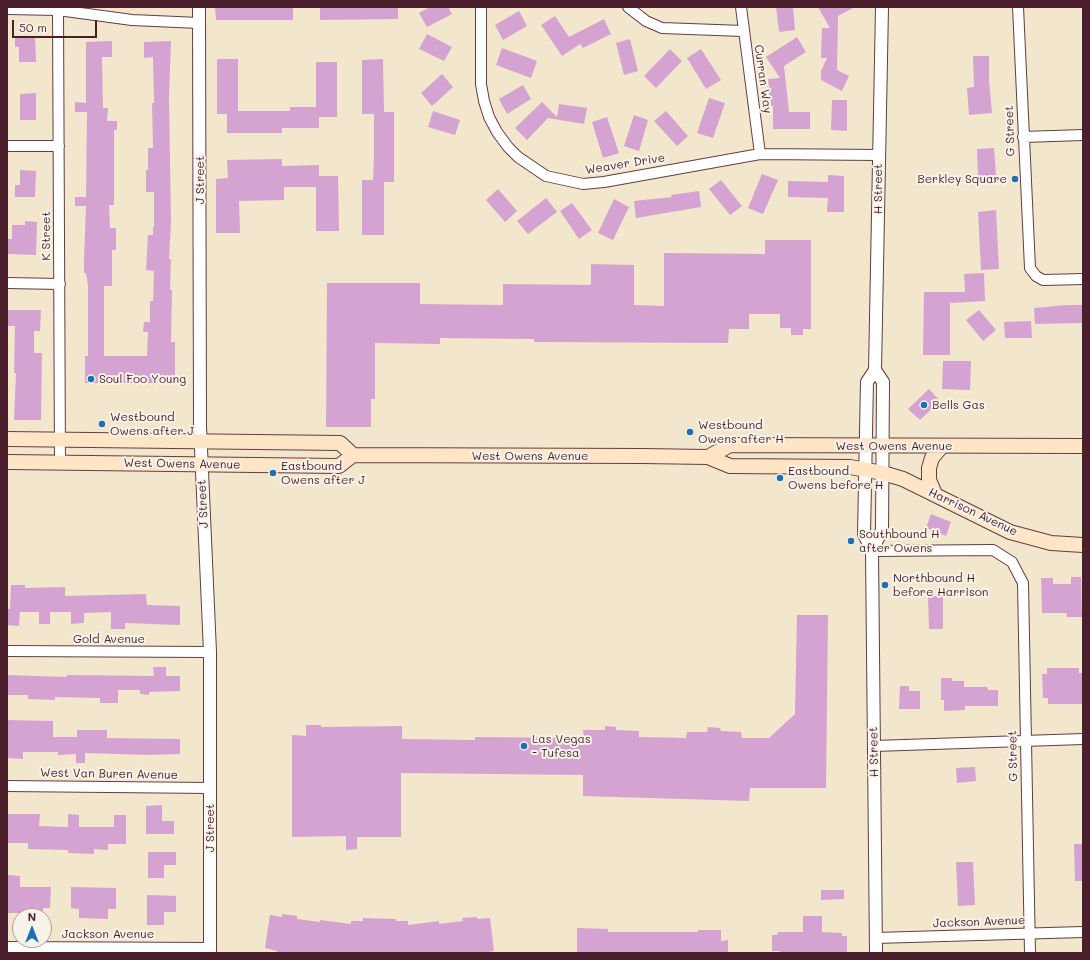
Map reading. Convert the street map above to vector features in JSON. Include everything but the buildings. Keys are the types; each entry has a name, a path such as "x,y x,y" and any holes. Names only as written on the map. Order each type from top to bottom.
{"main road":[{"name":"West Owens Avenue","path":"7,439 340,443 353,455"},
{"name":"West Owens Avenue","path":"708,458 730,445 1083,446"},
{"path":"934,494 928,480 928,468 932,458 942,446"},
{"name":"West Owens Avenue","path":"7,462 339,466 353,455 708,458 730,466 850,468 865,470"},
{"name":"Harrison Avenue","path":"865,470 883,473 903,479 1010,532 1051,543 1083,545"}],"street":[{"name":"J Street","path":"199,7 200,442 210,652 210,950"},
{"name":"Weaver Drive","path":"481,7 481,84 489,117 497,132 508,147 522,161 546,176 583,184 604,182 760,154 879,155"},
{"path":"628,7 646,21 662,28 743,31"},
{"name":"Curran Way","path":"741,7 760,154"},
{"name":"H Street","path":"876,953 872,551 864,534 867,382 875,370 882,7"},
{"name":"G Street","path":"1018,7 1030,268 1036,276 1043,280 1083,279"},
{"path":"7,9 58,10 132,20 199,23"},
{"name":"K Street","path":"58,10 60,462"},
{"path":"1023,137 1083,135"},
{"path":"7,146 59,146"},
{"path":"7,283 60,284"},
{"name":"H Street","path":"872,551 882,530 883,473 884,382 875,370"},
{"name":"G Street","path":"872,551 993,550 1012,562 1023,583 1030,953"},
{"name":"Gold Avenue","path":"7,651 210,652"},
{"path":"874,746 1083,739"},
{"name":"West Van Buren Avenue","path":"7,786 210,788"},
{"name":"Jackson Avenue","path":"875,938 1083,932"},
{"name":"Jackson Avenue","path":"7,947 210,950"}],"place":[{"name":"Berkley Square","path":"1015,179"},
{"name":"Soul Foo Young","path":"91,379"},
{"name":"Bells Gas","path":"924,405"},
{"name":"Westbound Owens after J","path":"102,424"},
{"name":"Westbound Owens after H","path":"690,432"},
{"name":"Eastbound Owens after J","path":"273,473"},
{"name":"Eastbound Owens before H","path":"780,478"},
{"name":"Southbound H after Owens","path":"851,541"},
{"name":"Northbound H before Harrison","path":"885,585"},
{"name":"Las Vegas - Tufesa","path":"524,746"}]}
